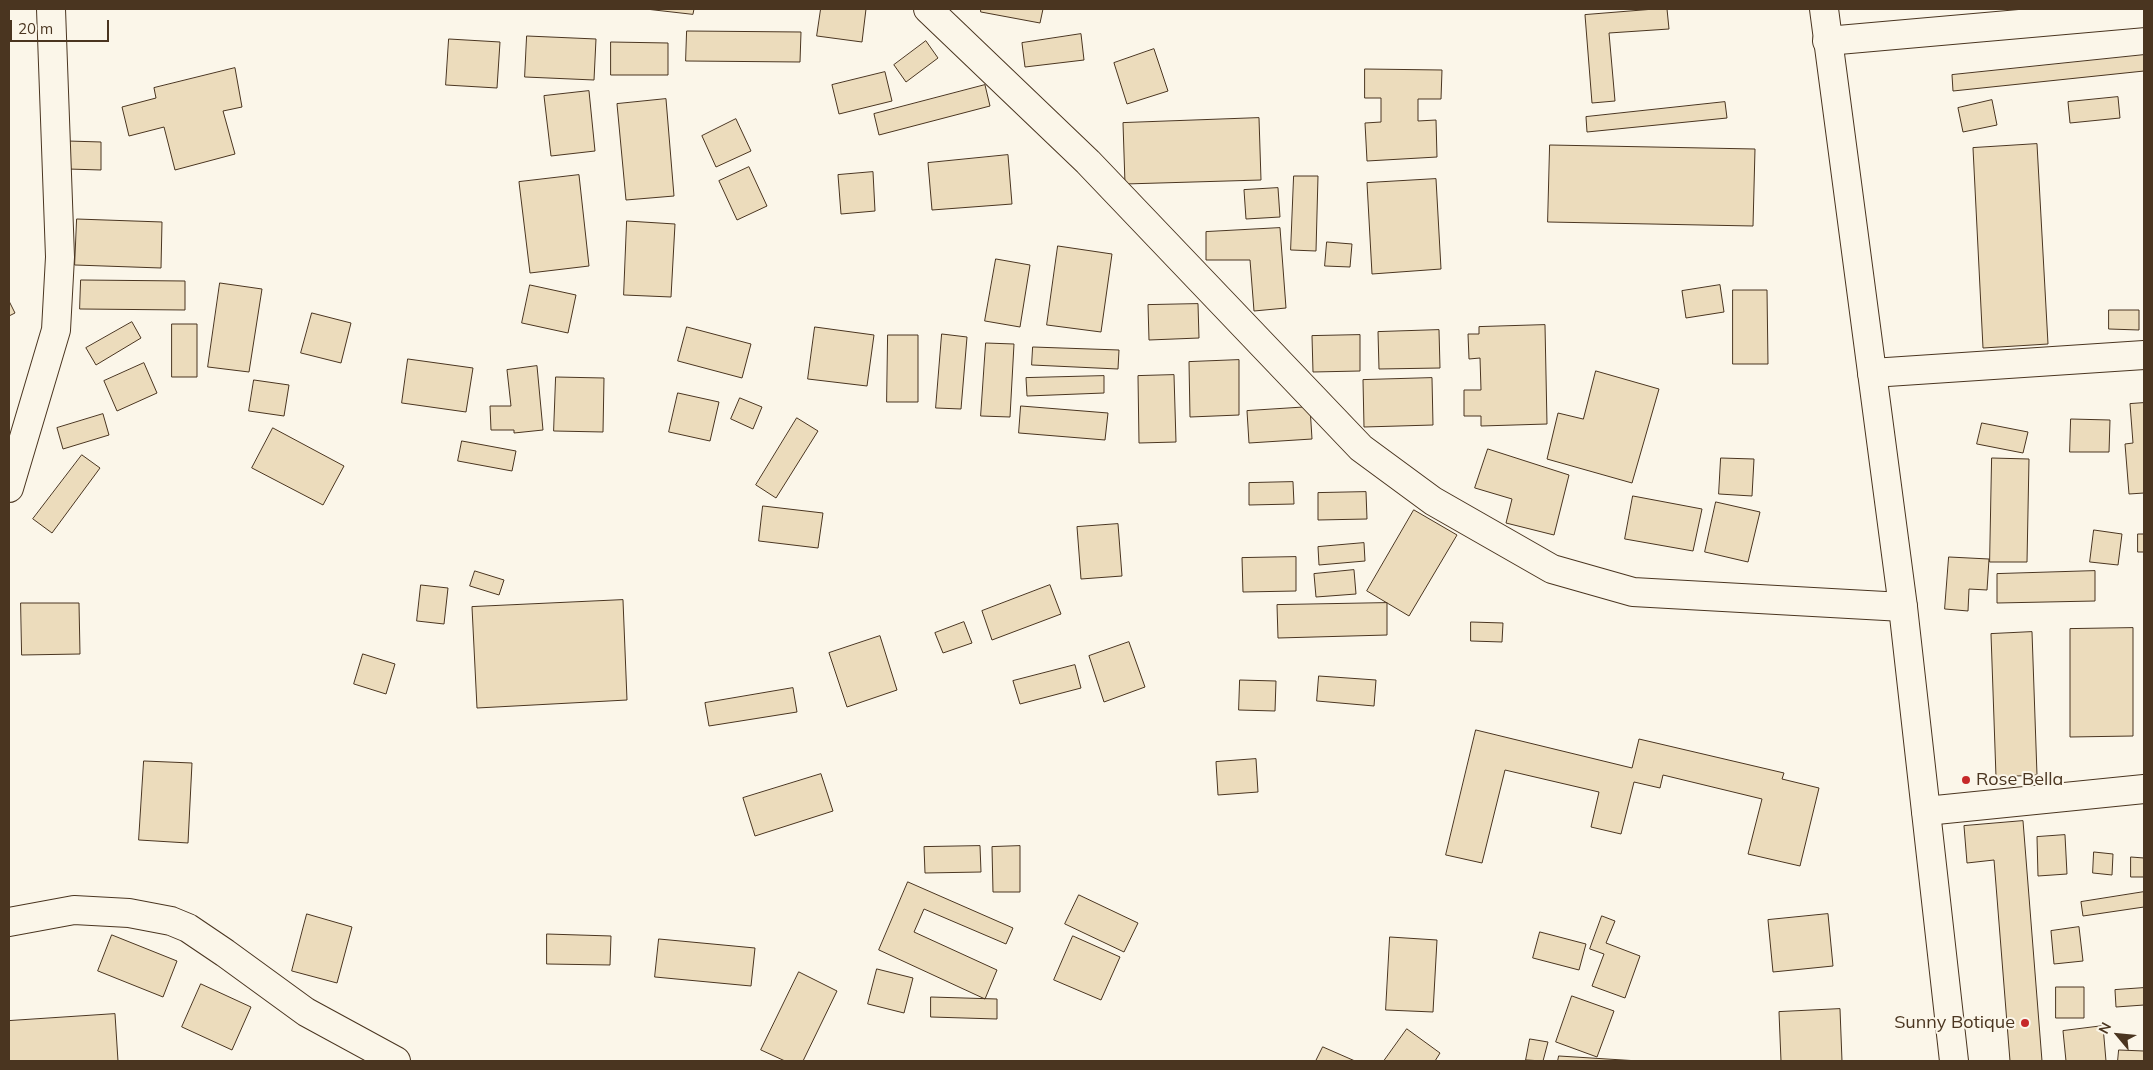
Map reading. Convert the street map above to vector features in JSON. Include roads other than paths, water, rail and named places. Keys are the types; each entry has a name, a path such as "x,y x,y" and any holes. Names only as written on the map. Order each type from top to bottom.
{"street":[{"path":"9,488 56,330 60,257 51,9"},
{"path":"928,9 1088,162 1361,448 1432,500 1552,569 1633,592 1903,607"},
{"path":"1824,9 1903,607 1954,1061"},
{"path":"1827,41 2144,13"},
{"path":"1872,373 2144,355"},
{"path":"1926,811 2144,789"},
{"path":"9,922 74,910 129,913 171,921 188,928 306,1012 396,1061"}],"place":[{"name":"Rose Bella","path":"1966,780"},
{"name":"Sunny Botique","path":"2025,1023"}]}
